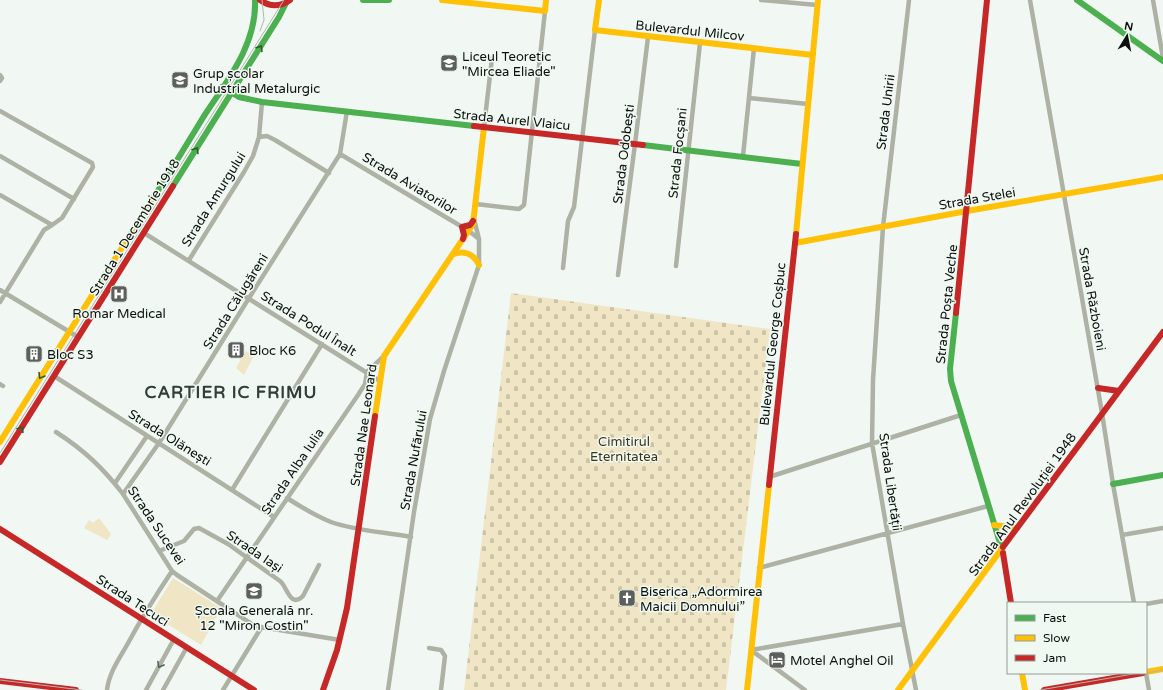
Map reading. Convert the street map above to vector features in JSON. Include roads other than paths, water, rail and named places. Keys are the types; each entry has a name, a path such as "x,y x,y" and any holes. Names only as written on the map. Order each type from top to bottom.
{"main road":[{"name":"Strada 1 Decembrie 1918","path":"0,442 240,58 253,28 256,12 255,0"},
{"path":"260,0 274,6 288,2"},
{"path":"363,0 389,0"},
{"path":"442,0 545,11 546,0"},
{"path":"595,30 599,0"},
{"name":"Strada Poșta Veche","path":"987,0 950,369 961,415 1002,549 1011,602"},
{"path":"1077,0 1163,59"},
{"name":"Strada 1 Decembrie 1918","path":"0,462 288,2"},
{"name":"Bulevardul George Coșbuc","path":"747,690 795,243 817,2"},
{"name":"Bulevardul Milcov","path":"595,30 812,55"},
{"name":"Strada Aurel Vlaicu","path":"222,87 239,97 262,102 743,156 802,164"},
{"name":"Strada Nae Leonard","path":"322,690 328,678 340,640 347,606 384,356 454,254 469,231 474,220 484,127"},
{"name":"Strada Stelei","path":"795,243 1163,177"},
{"path":"463,240 464,235 462,227 470,225 474,220"},
{"path":"454,254 461,252 469,253 475,257 479,265"},
{"name":"Strada Anul Revoluției 1948","path":"898,690 912,669 1163,332"},
{"path":"1098,388 1119,391"},
{"path":"1113,484 1163,475"},
{"path":"994,526 1017,528"},
{"name":"Strada Tecuci","path":"0,529 254,690"},
{"path":"1147,673 1163,669"},
{"path":"1022,674 1025,690"},
{"path":"1044,690 1137,674"},
{"name":"Strada Nae Leonard","path":"328,678 329,690"},
{"path":"0,681 76,690"}],"street":[{"path":"761,0 817,2"},
{"name":"Strada Unirii","path":"883,226 909,0"},
{"name":"Strada Războieni","path":"1030,0 1134,602"},
{"path":"1153,0 1163,59"},
{"path":"476,204 519,209 523,207 533,133 545,11"},
{"path":"563,268 568,221 574,207 595,30"},
{"name":"Strada Odobești","path":"618,275 648,37"},
{"name":"Strada Focșani","path":"676,266 700,42"},
{"path":"743,156 754,48"},
{"path":"484,127 492,58"},
{"path":"0,75 2,78 0,81"},
{"path":"750,98 808,104"},
{"name":"Strada Amurgului","path":"189,260 255,153 259,137 262,102"},
{"path":"0,111 92,162 93,166 62,218 44,230 0,302"},
{"name":"Strada Călugăreni","path":"123,494 159,443 329,173 340,154 347,112"},
{"path":"259,137 267,136 275,140 329,173"},
{"name":"Strada Aviatorilor","path":"340,154 469,231"},
{"path":"0,156 74,199"},
{"path":"0,195 52,225"},
{"name":"Strada Nufărului","path":"388,690 430,419 444,371 479,265 479,239 474,220"},
{"name":"Strada Libertății","path":"883,226 873,380 872,444 916,690"},
{"path":"469,231 479,239"},
{"name":"Strada Podul Înalt","path":"144,232 380,381"},
{"path":"0,290 78,337"},
{"path":"232,490 322,344"},
{"name":"Strada Alba Iulia","path":"217,601 365,384 367,372 384,356"},
{"name":"Strada Olănești","path":"54,376 274,517"},
{"path":"769,477 961,415"},
{"name":"Strada Sucevei","path":"56,432 78,446 92,458 114,483 123,494 172,571 177,575 255,626 340,640"},
{"path":"114,483 147,436"},
{"path":"287,498 331,522 411,537"},
{"path":"759,568 988,506"},
{"name":"Strada Iași","path":"159,551 184,541 194,529 199,528 228,544 285,584 287,593 290,597 298,600 303,596 319,565"},
{"path":"1122,535 1163,528"},
{"path":"107,690 112,672 141,618 172,571"},
{"path":"1147,604 1163,601"},
{"path":"751,650 904,624"},
{"path":"222,690 261,628"},
{"path":"146,690 174,639"},
{"path":"163,690 187,648"},
{"path":"429,648 441,650 445,656 441,690"},
{"path":"751,650 805,690"},
{"path":"1146,674 1149,690"}],"tram line":[{"path":"260,31 264,20 262,0"},
{"path":"0,453 284,0"},
{"path":"1147,673 1163,670"},
{"path":"1040,690 1133,674"},
{"path":"0,680 82,690"}],"place":[{"name":"Liceul Teoretic \"Mircea Eliade\"","path":"449,63"},
{"name":"Grup școlar Industrial Metalurgic","path":"180,80"},
{"name":"Romar Medical","path":"119,294"},
{"name":"Bloc K6","path":"236,350"},
{"name":"Bloc S3","path":"34,354"},
{"name":"Școala Generală nr. 12 \"Miron Costin\"","path":"254,591"},
{"name":"Biserica „Adormirea Maicii Domnului”","path":"627,598"},
{"name":"Motel Anghel Oil","path":"777,660"}],"district":[{"name":"CARTIER IC FRIMU","path":"231,392"}],"park label":[{"name":"Cimitirul Eternitatea","path":"624,448"}]}
